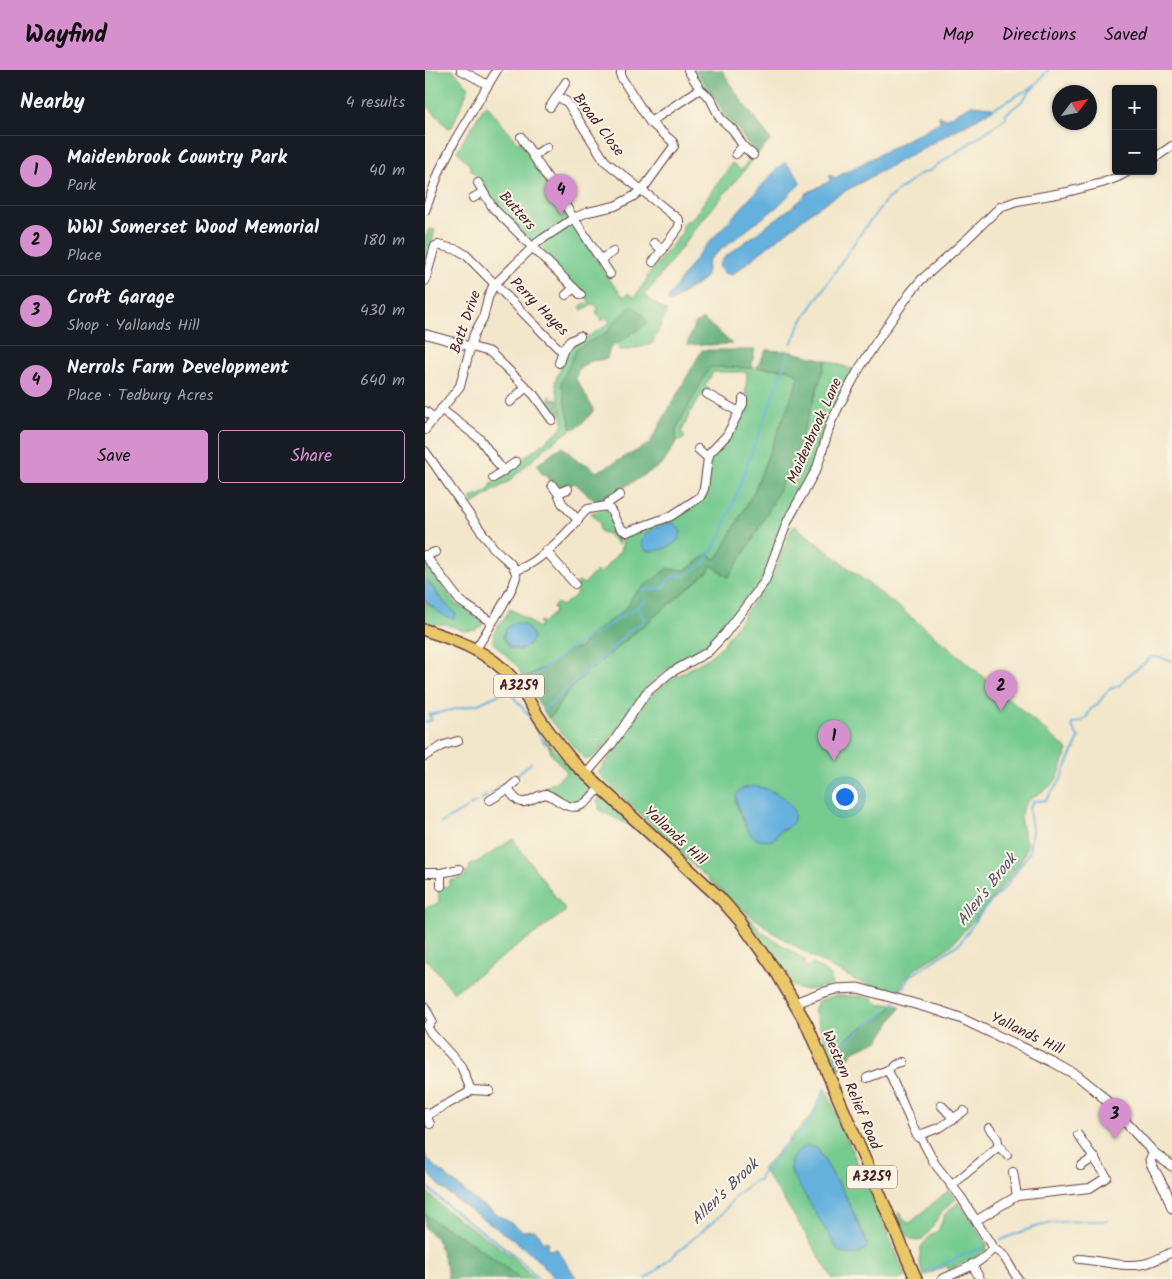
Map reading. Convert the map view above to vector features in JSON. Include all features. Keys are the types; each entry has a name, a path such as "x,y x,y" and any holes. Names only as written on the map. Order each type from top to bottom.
{"main road":[{"name":"A3259","path":"425,630 475,649 495,662 512,677 556,741 586,774"},
{"name":"Yallands Hill","path":"586,774 721,899 741,922"},
{"name":"Western Relief Road","path":"741,922 777,972 807,1025 915,1279"}],"street":[{"path":"461,70 488,84"},
{"path":"425,211 440,170 455,140 497,70"},
{"path":"621,70 621,77 650,122 700,89"},
{"path":"688,70 700,89 710,98 717,114 733,130 743,146 753,155"},
{"name":"Broad Close","path":"550,107 566,82"},
{"name":"Broad Close","path":"557,96 567,102 605,161 680,222 679,227 663,250"},
{"name":"Batt Drive","path":"425,430 460,386 474,334 483,318 490,291 496,284 532,248 574,218 626,201 640,190 673,146 673,142 650,122"},
{"path":"521,137 610,274"},
{"path":"736,154 743,146"},
{"path":"1157,156 1172,146"},
{"path":"533,156 547,147"},
{"name":"Maidenbrook Lane","path":"586,774 612,744 646,692 670,673 707,652 725,634 765,581 788,520 817,468 831,422 841,402 859,369 909,293 1001,207 1102,183 1122,175"},
{"name":"Butters","path":"478,183 493,208 581,295"},
{"name":"Butters","path":"473,198 483,192"},
{"path":"653,262 663,250 654,243"},
{"name":"Perry Hayes","path":"425,281 433,249 438,245 463,252 537,328 558,348 563,350"},
{"path":"601,260 613,252"},
{"path":"566,295 574,288"},
{"path":"425,334 490,352 534,395 552,421"},
{"name":"Perry Hayes","path":"559,363 563,350 570,341 580,336"},
{"path":"510,402 525,387"},
{"path":"707,394 739,412"},
{"path":"607,506 614,515 619,528 627,532 671,516 700,497 704,489 710,453 727,435 743,404 743,399"},
{"path":"441,409 479,440 503,471"},
{"path":"425,411 434,418"},
{"path":"698,449 708,458"},
{"path":"425,450 474,522 515,570 516,576 475,649"},
{"path":"493,478 516,462"},
{"path":"552,485 558,492 562,504 578,520"},
{"path":"558,492 568,489"},
{"path":"607,506 607,503 619,495"},
{"path":"515,570 526,566 546,551 588,509 607,506"},
{"path":"546,551 575,584"},
{"path":"435,552 425,555 460,601 491,622"},
{"path":"554,575 561,568"},
{"path":"425,756 444,744 458,741"},
{"path":"490,800 516,782"},
{"path":"508,789 515,799 521,803 546,794 570,807 583,805 600,788"},
{"path":"425,873 441,873 459,869"},
{"path":"441,873 441,886"},
{"name":"Yallands Hill","path":"795,1003 836,989 858,988 960,1018 1053,1062 1078,1076 1099,1093 1154,1153 1172,1166"},
{"path":"425,1007 432,1021 426,1027 461,1066 471,1090"},
{"path":"867,1078 888,1070 893,1064 900,1062"},
{"path":"888,1070 917,1136 922,1140 935,1164 977,1220 993,1248 1003,1255 1018,1279"},
{"path":"429,1124 426,1113 471,1090 489,1091"},
{"path":"941,1105 953,1119"},
{"path":"917,1136 941,1127 964,1111"},
{"path":"989,1128 997,1138 999,1146 1007,1155"},
{"path":"977,1220 1017,1196 1090,1188 1107,1177 1078,1135"},
{"path":"951,1186 999,1146"},
{"path":"1154,1153 1150,1160 1151,1164 1166,1191 1172,1208"},
{"path":"1081,1166 1095,1157"},
{"path":"1013,1172 1017,1196"},
{"path":"942,1279 986,1256 993,1248"},
{"path":"1079,1259 1132,1265 1145,1264 1172,1252"},
{"path":"1092,1260 1092,1268"},
{"path":"972,1264 979,1279"}],"green space":[{"path":"425,70 453,70 469,87 452,127 448,128 425,103"},
{"path":"692,70 697,70 737,129 724,117 714,98 701,85"},
{"path":"697,70 722,70 739,97 771,140 756,156 754,154 756,152 747,143"},
{"path":"486,104 516,141 520,140 608,278 624,297 628,293 634,297 636,295 648,278 647,276 682,233 683,223 692,219 732,163 741,170 749,160 745,157 751,157 753,160 695,229 644,295 666,311 652,344 629,350 619,350 617,343 647,323 609,331 577,348 564,401 572,429 549,445 509,481 473,504 470,498 486,492 492,483 561,429 563,421 555,381 570,347 606,326 610,321 606,318 601,321 596,311 599,309 594,304 582,310 580,307 585,302 588,305 590,304 587,298 541,252 544,249 536,239 531,242 495,206 478,178 470,169 471,167 457,151"},
{"path":"429,229 435,230 425,270 425,239"},
{"path":"633,305 648,323 610,348 607,359 591,361 578,369 576,379 594,410 587,419 572,429 561,383 577,348 609,331 612,324"},
{"path":"702,319 732,344 687,344 694,325"},
{"path":"702,350 755,350 753,368 710,367 676,429 676,442 663,464 599,502 575,483 559,489 549,481 546,474 542,474 537,465 554,451 563,447 579,462 586,464 597,472 649,444"},
{"path":"766,350 787,351 826,360 798,445 774,500 745,553 728,577 711,565 709,571 583,676 566,694 554,713 548,718 523,678 555,662 569,649 579,649 585,639 628,606 633,595 667,569 686,570 708,554 716,559 722,551 755,489 799,378 794,372 787,369 757,367"},
{"path":"826,360 854,370 823,431 818,443 814,466 763,579 708,648 664,671 646,687 604,748 590,759 585,759 548,718 554,713 566,694 583,676 709,571 711,565 728,577 745,553 774,500 798,445"},
{"path":"710,367 787,369 794,372 799,378 755,489 716,559 708,554 686,570 667,569 634,595 628,606 617,616 585,639 578,649 569,649 555,662 523,678 517,666 493,643 496,629 510,609 538,628 540,626 539,622 543,623 555,612 553,607 557,603 562,606 576,594 579,581 584,584 596,571 600,574 620,551 625,535 697,502 712,456 745,405 747,372 713,372 705,386 709,389 704,396 701,395 681,433 684,434 684,439 676,442 676,429","holes":["521,623 530,631 517,650 509,647"]},
{"path":"550,395 551,400 557,399 560,415 554,415 540,398 542,396 544,401 549,401"},
{"path":"606,509 617,531 621,534 618,545 608,534 601,532 599,529 600,524 591,513"},
{"path":"794,525 944,643 1068,750 1061,770 1052,785 1026,803 1023,808 1021,825 1026,849 1016,869 950,946 907,977 898,995 858,981 828,966 774,933 737,905 685,858 598,773 650,696 667,682 708,658 722,646 774,573","holes":["744,788 764,788 776,793 787,829 780,830 776,837 740,813 735,801 738,793"]},
{"path":"425,563 455,603 484,622 481,627 479,626 476,630 464,631 444,624 432,625 426,623 425,600 430,606 456,615 425,577"},
{"path":"545,739 572,770 592,787 593,791 582,803 569,804 543,788 557,781 567,772 550,753"},
{"path":"601,795 645,836 633,827 599,810 597,801"},
{"path":"513,839 566,911 454,992 428,960 425,961 425,908 439,903 438,887 449,886 449,881 466,876 465,872 470,870 469,866"},
{"path":"734,906 753,921 760,931 805,960 805,965 808,967 813,963 831,976 832,985 807,990 793,986"},
{"path":"833,996 860,996 872,999 878,1005 894,1004 886,1014 865,1027 837,1050 833,1063 814,1010 818,1001"},
{"path":"894,1004 901,1007 879,1040 854,1051 837,1073 833,1063 837,1050 843,1042 856,1031 881,1016"},
{"path":"825,1087 906,1276 898,1279 833,1279 790,1209 762,1169 812,1115","holes":["817,1148 845,1195 866,1239 838,1250 790,1169 791,1160"]},
{"path":"425,1190 445,1209 492,1241 525,1268 534,1279 520,1279 495,1259 425,1214"},
{"path":"949,1190 956,1199 941,1213 927,1234 918,1241 909,1237 898,1212 906,1222 910,1223"},
{"path":"959,1202 987,1244 986,1250 949,1270 946,1266 924,1276 919,1262 921,1247 931,1235 938,1231 945,1214"},
{"path":"425,1214 479,1248 520,1279 448,1279 446,1265 437,1239 425,1228"}],"water":[{"path":"972,105 994,109 814,210 732,275 724,273 719,268 720,263 725,257 800,201 807,193 830,181 829,176 831,175 835,178 940,122 939,116 945,119"},
{"path":"784,163 795,173 800,184 777,207 710,258 703,280 670,303 668,300 669,296 701,251"},
{"path":"669,523 674,523 681,531 677,541 673,545 657,551 646,551 642,546 642,541 647,533"},
{"path":"425,577 439,597 456,614 454,619 442,614 425,600"},
{"path":"514,623 527,627 533,638 530,644 520,650 509,647 503,637 506,629"},
{"path":"753,786 775,793 793,808 793,822 790,826 779,832 773,840 765,841 755,838 748,830 740,813 737,795 742,789"},
{"path":"807,1146 817,1148 845,1195 868,1245 862,1252 850,1254 838,1250 792,1174 791,1164 795,1153"},
{"path":"425,1154 430,1162 475,1200 523,1231 535,1230 540,1235 542,1243 547,1241 549,1243 546,1245 549,1250 557,1249 577,1279 554,1279 540,1262 524,1248 439,1185 425,1169"}],"waterway":[{"path":"791,344 800,324 861,233 885,201 920,174 929,171 1006,118 1006,114 1021,102 1048,70"},
{"path":"993,109 1034,86"},
{"path":"526,682 572,648 646,601 644,590 665,588 668,579 677,575 685,576 704,564 722,533 789,353"},
{"path":"543,710 616,645 628,631 645,621 638,606"},
{"name":"Allen's Brook","path":"898,995 909,977 960,943 983,910 1006,886 1029,853 1032,830 1029,808 1034,801 1046,800 1060,781 1079,738 1072,724 1082,721 1108,690 1120,685 1126,677 1151,657 1172,661"},
{"path":"425,722 432,720 429,715 478,704 511,689"},
{"path":"508,690 529,716 545,744"},
{"path":"491,793 531,763"},
{"path":"481,799 487,796"},
{"path":"470,806 476,802"},
{"path":"441,823 467,808"},
{"name":"Allen's Brook","path":"893,1006 895,1002"},
{"name":"Allen's Brook","path":"866,1026 885,1012"},
{"name":"Allen's Brook","path":"834,1067 840,1046 861,1030"},
{"name":"Allen's Brook","path":"646,1279 722,1214 737,1194 756,1180 759,1180 761,1174 773,1164 782,1147 799,1135 809,1123 825,1087"},
{"path":"425,1184 452,1209 511,1253 538,1279"},
{"path":"1001,1240 1047,1224 1073,1221 1107,1221"},
{"path":"925,1272 983,1247"}],"place":[{"name":"Nerrols Farm Development","path":"561,215"},
{"name":"WW1 Somerset Wood Memorial","path":"1001,711"},
{"name":"Maidenbrook Country Park","path":"834,761"},
{"name":"Croft Garage","path":"1115,1139"}]}
